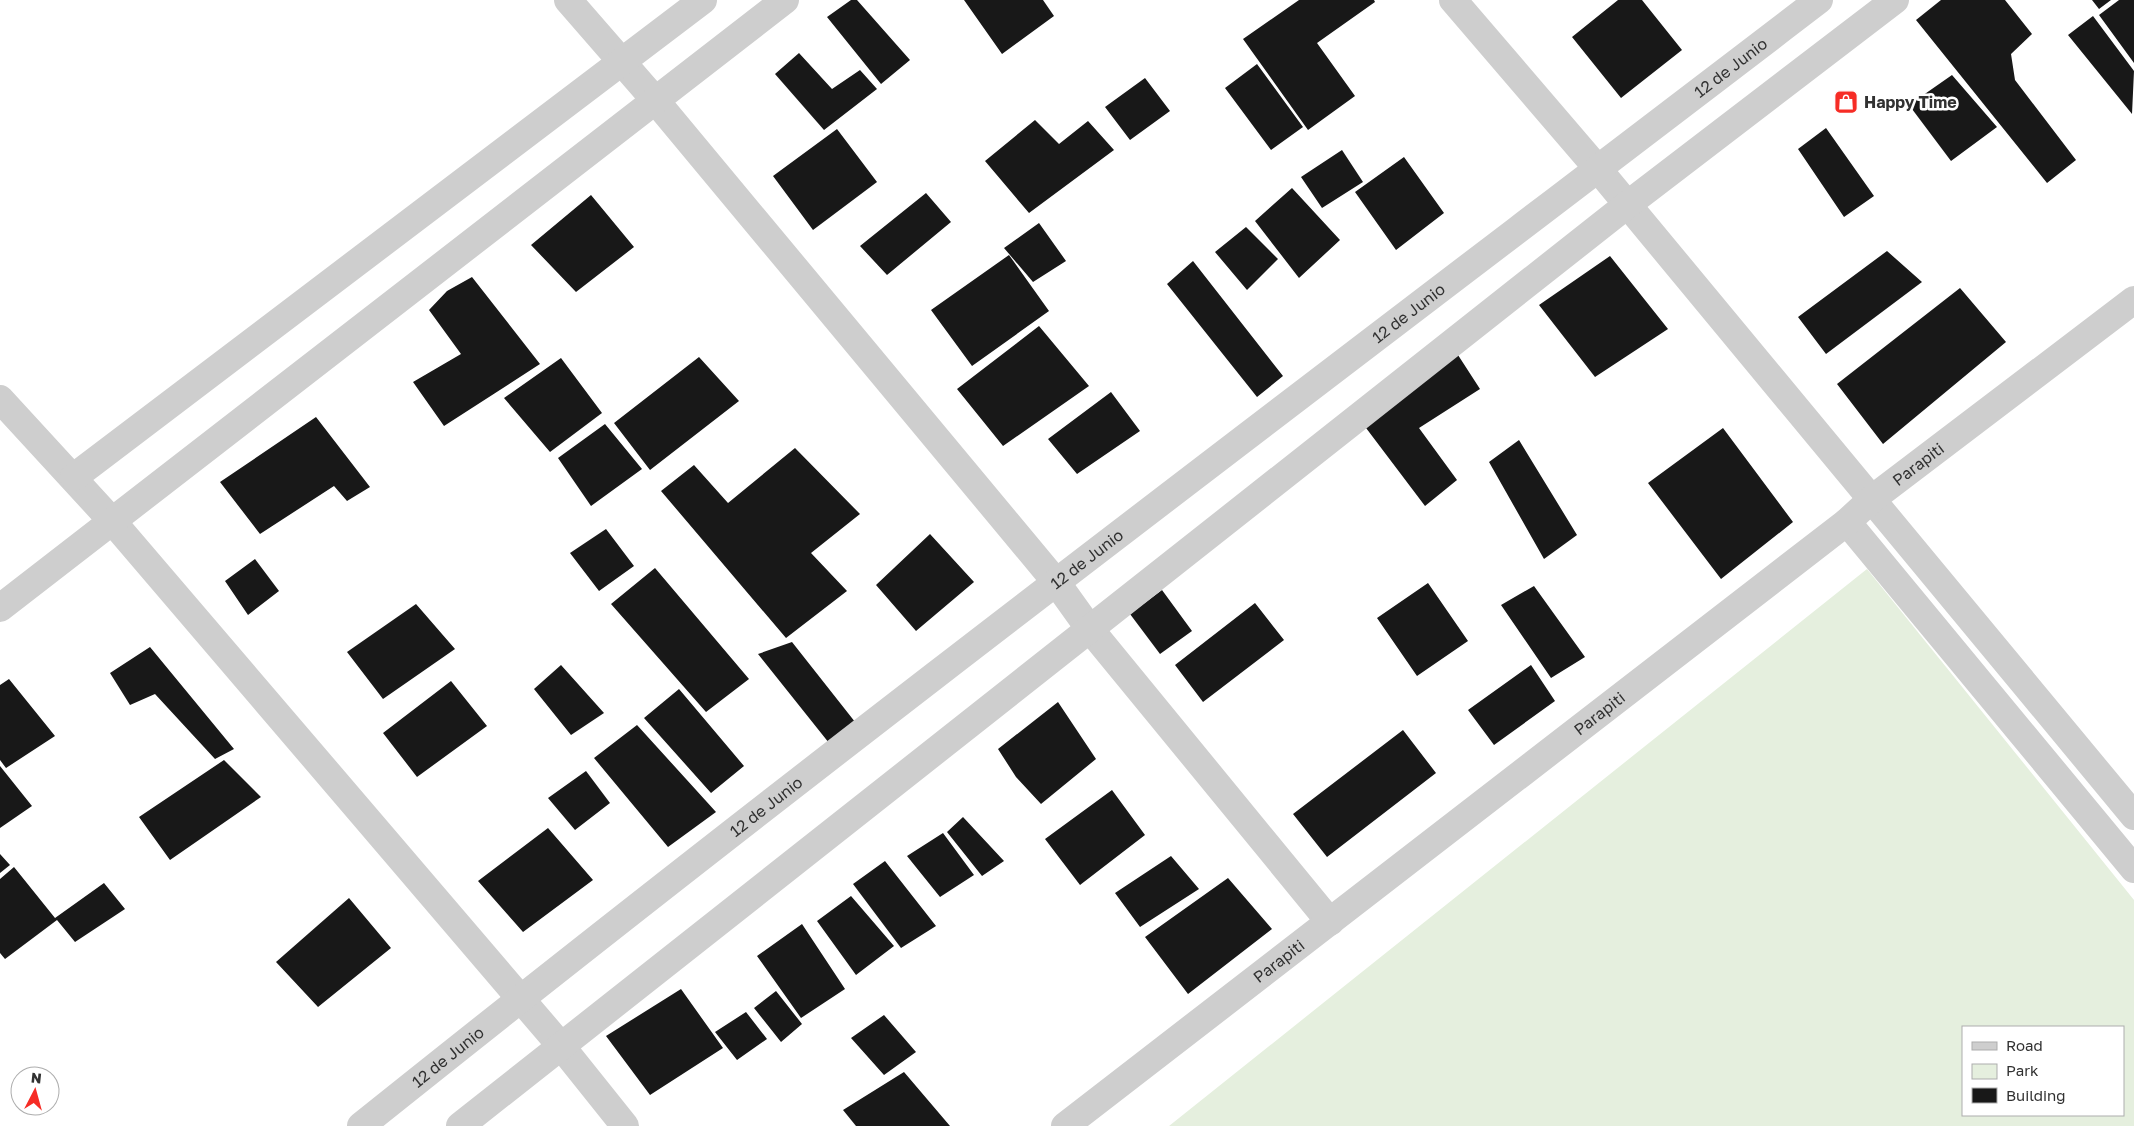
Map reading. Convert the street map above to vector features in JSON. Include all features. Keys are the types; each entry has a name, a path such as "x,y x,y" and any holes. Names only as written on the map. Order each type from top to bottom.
{"street":[{"path":"568,0 656,100 1056,582 1089,628 1330,922"},
{"path":"74,477 623,63 703,0"},
{"path":"0,608 785,0"},
{"path":"1453,0 1598,169 2134,816"},
{"name":"12 de Junio","path":"361,1126 520,999 1056,582 1820,0"},
{"path":"460,1126 1627,205 1895,0"},
{"name":"Parapiti","path":"1065,1126 1847,522 1872,499 2134,300"},
{"path":"0,399 74,477 113,522 561,1046 625,1126"},
{"path":"1847,522 2134,869"}],"green space":[{"path":"1867,569 2134,900 2134,1126 1169,1126"}],"building":[{"path":"851,0 857,0 910,60 881,84 827,17"},
{"path":"964,0 1043,0 1054,16 1002,54"},
{"path":"1299,0 1374,0 1375,2 1317,43 1355,96 1308,130 1243,39"},
{"path":"1618,0 1642,0 1682,50 1621,98 1572,37"},
{"path":"1941,0 2005,0 2032,34 2011,54 2015,80 2076,160 2047,183 1916,20"},
{"path":"2092,0 2111,0 2099,9"},
{"path":"2119,0 2134,0 2134,63 2099,15"},
{"path":"2093,16 2134,71 2132,114 2068,35"},
{"path":"799,53 832,89 860,70 877,89 824,130 775,74"},
{"path":"1257,64 1303,127 1271,150 1225,88"},
{"path":"1952,75 1997,127 1951,161 1909,105"},
{"path":"1145,78 1170,111 1130,140 1105,107"},
{"path":"1035,120 1059,144 1088,121 1114,150 1029,213 985,161"},
{"path":"1826,128 1874,196 1844,217 1798,149"},
{"path":"837,129 877,182 813,230 773,176"},
{"path":"1342,150 1363,182 1322,208 1301,177"},
{"path":"1404,157 1444,213 1396,250 1355,192"},
{"path":"1292,188 1340,240 1299,278 1255,221"},
{"path":"926,193 951,222 887,275 860,246"},
{"path":"591,195 634,247 576,292 531,245"},
{"path":"1039,223 1066,261 1033,282 1004,248"},
{"path":"1246,227 1278,259 1247,290 1215,252"},
{"path":"1887,251 1922,282 1826,354 1798,317"},
{"path":"1009,255 1049,311 972,366 931,310"},
{"path":"1610,256 1668,329 1595,377 1539,305"},
{"path":"1193,261 1283,376 1257,397 1167,284"},
{"path":"472,277 540,364 444,426 413,382 461,354 429,310 447,291"},
{"path":"1960,288 2006,342 1883,444 1837,384"},
{"path":"1039,326 1089,386 1003,446 957,389"},
{"path":"1458,355 1480,389 1419,428 1457,480 1425,506 1360,420"},
{"path":"699,357 739,401 650,470 614,423"},
{"path":"561,358 602,413 550,452 504,398"},
{"path":"1111,392 1140,431 1077,474 1048,439"},
{"path":"316,417 370,487 347,501 334,486 260,534 220,482"},
{"path":"605,424 642,469 591,506 558,458"},
{"path":"1723,428 1793,522 1721,579 1648,483"},
{"path":"1519,440 1577,535 1544,559 1489,462"},
{"path":"795,448 860,514 811,553 847,591 786,638 661,491 694,465 728,503"},
{"path":"606,529 634,566 599,591 570,553"},
{"path":"930,534 974,582 916,631 876,585"},
{"path":"255,559 279,591 248,615 225,581"},
{"path":"655,568 749,679 706,712 611,604"},
{"path":"1428,583 1468,641 1417,676 1377,618"},
{"path":"1534,586 1585,657 1551,678 1501,605"},
{"path":"1162,590 1192,631 1160,654 1130,614"},
{"path":"1255,603 1284,640 1203,702 1175,665"},
{"path":"416,604 455,649 383,699 347,652"},
{"path":"792,642 859,727 833,748 758,654"},
{"path":"150,647 234,749 215,759 155,694 130,705 110,673"},
{"path":"561,665 604,713 571,735 534,689"},
{"path":"1531,665 1555,701 1494,745 1468,710"},
{"path":"9,679 55,736 6,768 0,760 0,685"},
{"path":"451,681 487,726 417,777 383,733"},
{"path":"679,689 744,766 711,793 644,718"},
{"path":"1058,702 1096,759 1041,804 1016,777 998,749"},
{"path":"637,725 716,812 668,847 594,758"},
{"path":"1403,730 1436,773 1327,857 1293,814"},
{"path":"224,760 261,797 170,860 139,817"},
{"path":"0,766 32,806 0,828"},
{"path":"586,771 610,803 575,830 548,798"},
{"path":"1112,790 1145,835 1080,885 1045,839"},
{"path":"963,817 1004,861 982,876 947,832"},
{"path":"548,828 593,880 523,932 478,881"},
{"path":"943,833 974,875 940,897 907,856"},
{"path":"0,854 10,865 0,873"},
{"path":"1171,856 1199,889 1140,927 1115,893"},
{"path":"885,861 936,926 901,948 853,884"},
{"path":"14,867 55,918 104,883 125,909 75,942 57,920 5,959 0,953 0,879"},
{"path":"1228,878 1272,929 1188,994 1145,937"},
{"path":"851,896 894,946 856,975 817,921"},
{"path":"349,898 391,948 318,1007 276,962"},
{"path":"802,924 845,989 801,1018 757,956"},
{"path":"681,989 723,1048 650,1095 606,1036"},
{"path":"776,991 802,1024 781,1042 754,1008"},
{"path":"746,1012 767,1039 737,1060 715,1032"},
{"path":"884,1015 916,1052 884,1075 851,1038"},
{"path":"904,1072 950,1126 856,1126 843,1110"}],"place":[{"name":"Happy Time","path":"1846,102"}]}
